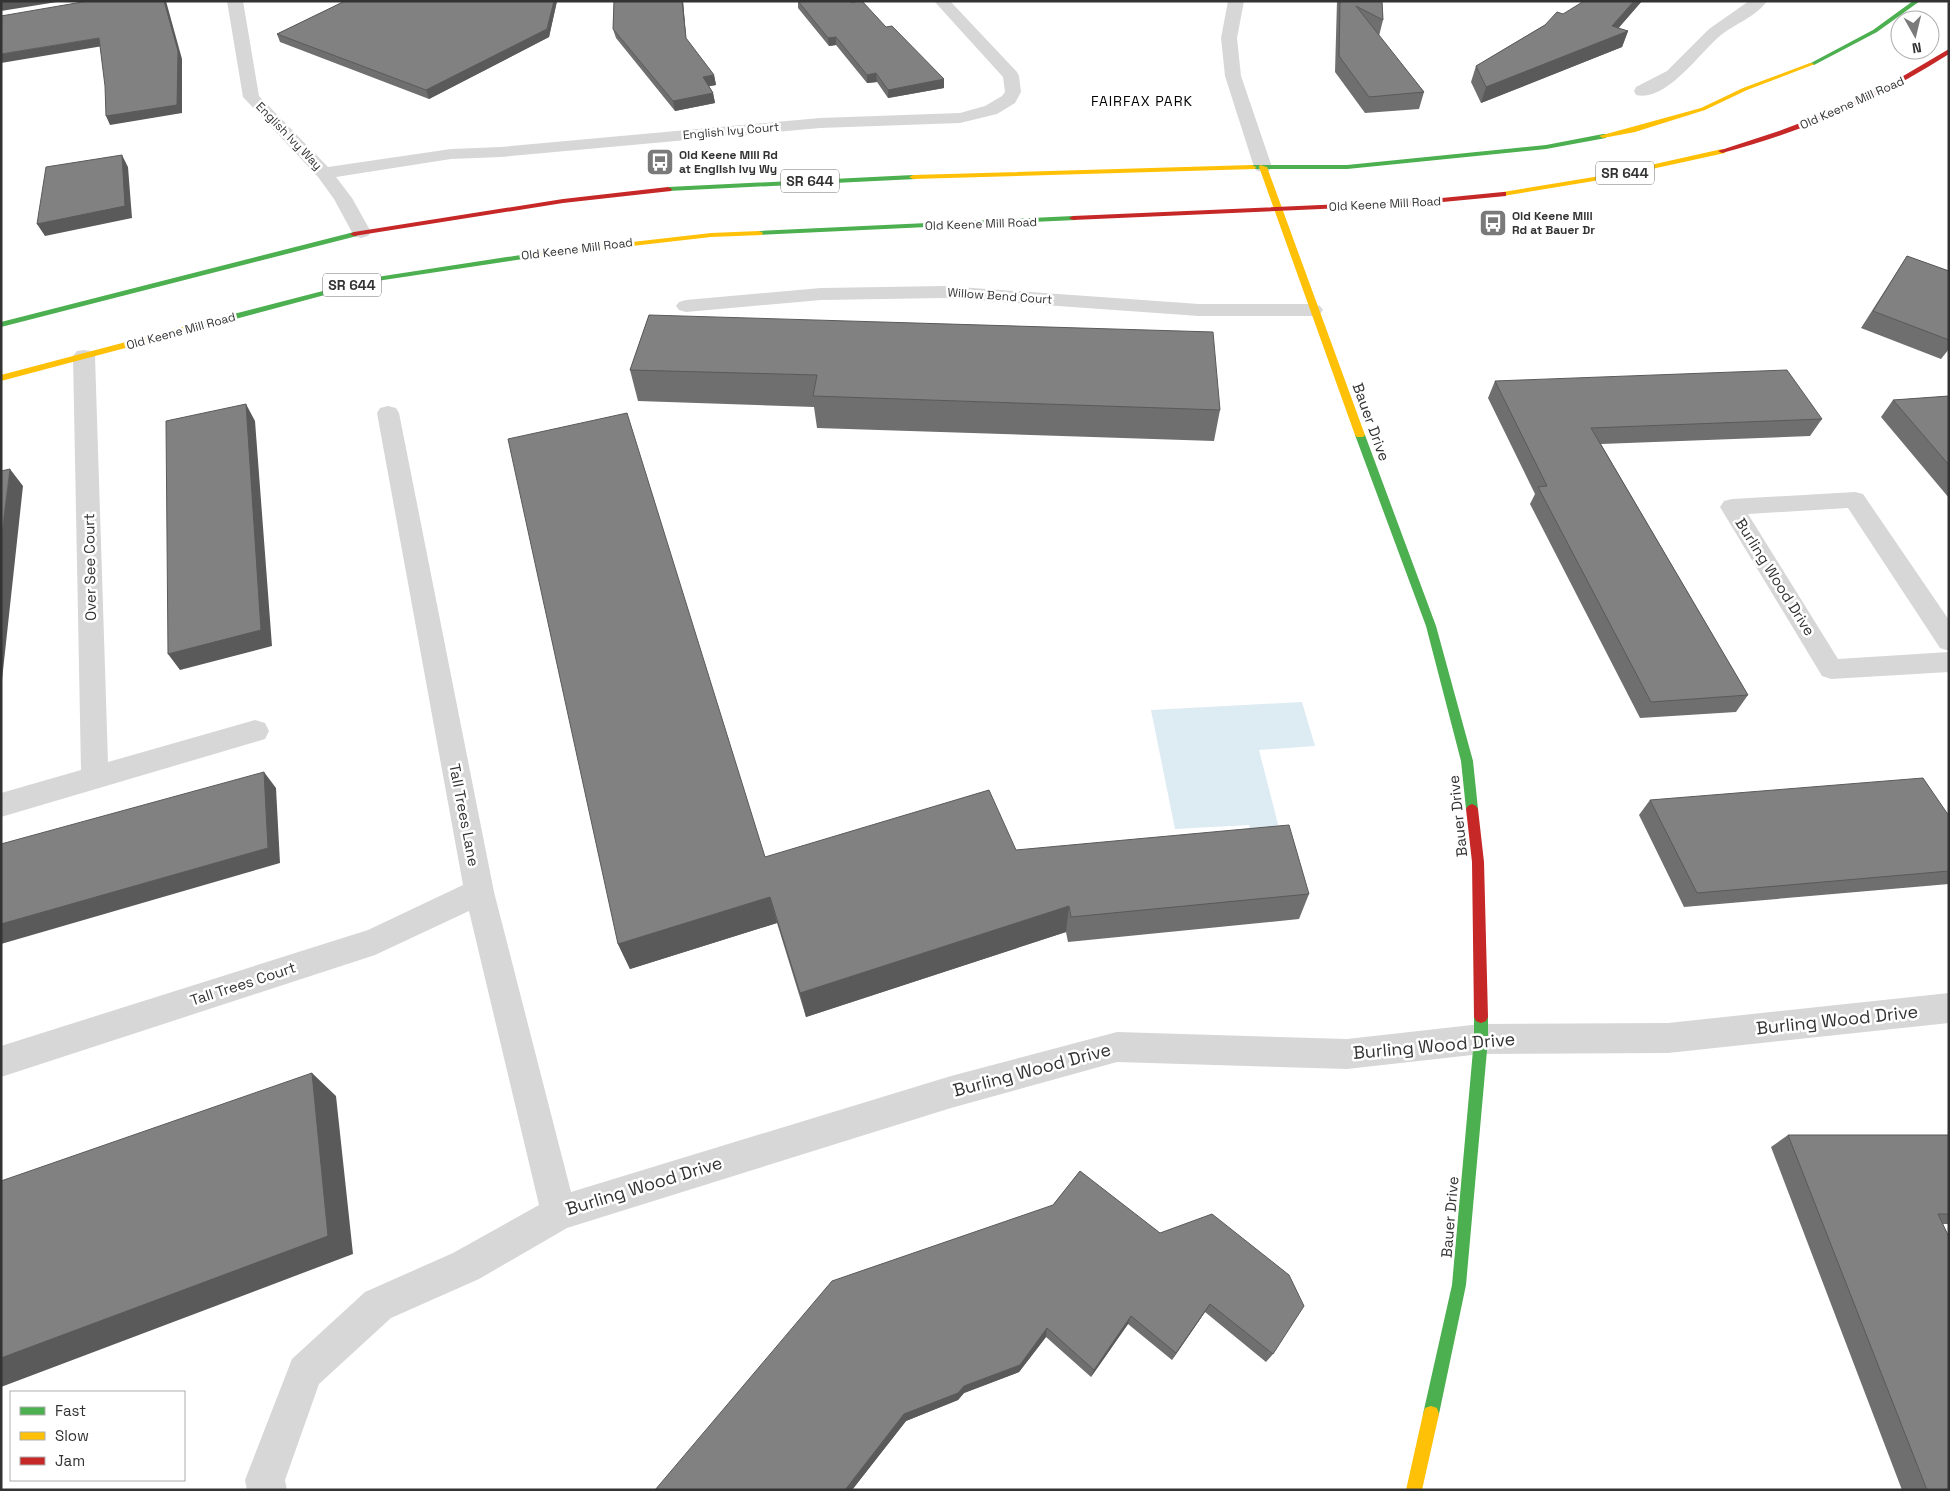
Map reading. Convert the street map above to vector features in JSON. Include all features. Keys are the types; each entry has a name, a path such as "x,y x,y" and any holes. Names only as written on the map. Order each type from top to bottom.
{"main road":[{"name":"SR 644","path":"1,325 361,232 563,200 711,186 877,178 1263,167 1346,167 1546,147 1632,130 1703,109 1745,89 1805,67 1836,53 1875,31 1918,1"},
{"name":"Old Keene Mill Road","path":"1,378 376,279 556,251 711,235 1280,211 1468,199 1565,186 1678,162 1812,123 1906,79 1949,51"},
{"name":"Bauer Drive","path":"1263,167 1280,211 1313,310 1431,626 1467,761 1478,862 1481,1039 1459,1285 1414,1490"}],"street":[{"name":"English Ivy Way","path":"234,1 251,97 324,173 343,198 361,232"},
{"name":"English Ivy Court","path":"324,173 452,154 820,124 960,118 991,110 1009,99 1013,92 1011,76 941,1"},
{"path":"1236,1 1228,38 1233,76 1263,167"},
{"path":"1642,90 1662,82 1672,75 1715,32 1760,1"},
{"name":"Willow Bend Court","path":"686,306 821,294 945,292 1199,310 1313,310"},
{"name":"Over See Court","path":"84,356 94,777"},
{"name":"Tall Trees Lane","path":"388,413 478,892 559,1213"},
{"name":"Burling Wood Drive","path":"1949,641 1855,500 1732,507 1831,669 1949,662"},
{"path":"1,805 255,731"},
{"name":"Tall Trees Court","path":"1,1062 376,941 478,892"},
{"name":"Burling Wood Drive","path":"267,1490 265,1480 305,1372 378,1305 466,1266 559,1213 951,1092 1117,1047 1347,1054 1481,1039 1668,1038 1949,1008"}],"shaded area":[{"path":"1302,702 1315,746 1259,750 1280,832 1251,834 1249,825 1175,829 1151,710"}],"building":[{"path":"88,1 164,1 178,51 177,105 106,116 105,86 99,38 1,54 1,16"},
{"path":"345,1 554,1 547,29 426,90 277,34"},
{"path":"614,1 682,1 686,38 714,75 703,77 713,93 673,101 613,29"},
{"path":"798,1 850,1 852,3 862,1 886,27 892,26 944,79 888,90 876,73 867,75 836,37 828,38"},
{"path":"1340,1 1382,1 1383,20 1356,6 1424,92 1369,97 1339,56"},
{"path":"1584,1 1634,1 1612,26 1628,31 1486,87 1476,66 1545,25 1557,12 1563,14"},
{"path":"122,155 125,206 37,224 46,167"},
{"path":"1907,256 1949,271 1949,340 1873,311"},
{"path":"649,315 1213,332 1220,410 813,396 817,375 630,370"},
{"path":"1787,370 1822,419 1591,428 1748,695 1651,702 1538,487 1547,486 1495,381"},
{"path":"1949,396 1949,465 1893,400"},
{"path":"246,404 261,630 168,654 166,421"},
{"path":"627,413 765,857 989,790 1016,850 1289,825 1309,894 1071,917 1069,906 800,993 770,897 618,944 508,439"},
{"path":"10,469 1,541 1,471"},
{"path":"264,772 268,848 1,924 1,844"},
{"path":"1923,778 1949,816 1949,871 1697,893 1650,800"},
{"path":"312,1073 328,1236 1,1358 1,1181"},
{"path":"1788,1135 1949,1135 1949,1214 1938,1214 1949,1237 1949,1490 1927,1490"},
{"path":"1080,1171 1160,1233 1212,1214 1289,1275 1304,1306 1273,1354 1210,1304 1176,1353 1131,1316 1094,1370 1047,1328 1020,1365 964,1386 958,1393 904,1414 845,1490 655,1490 832,1281 1053,1205"}],"traffic: fast":[{"path":"1812,64 1875,31 1917,1"},
{"path":"1252,167 1347,167 1546,147 1603,136"},
{"path":"668,189 913,177"},
{"path":"759,233 1073,218"},
{"path":"1,325 354,234"},
{"path":"194,327 377,279 527,256"},
{"path":"1360,435 1431,626 1467,761 1472,809"},
{"path":"1431,1414 1459,1285 1481,1039 1481,1017"}],"traffic: slow":[{"path":"1603,136 1632,130 1703,109 1745,89 1812,64"},
{"path":"1503,194 1606,177 1722,151"},
{"path":"913,177 1252,167"},
{"path":"1263,167 1360,435"},
{"path":"527,256 711,235 759,233"},
{"path":"1,378 194,327"},
{"path":"1414,1490 1431,1414"}],"traffic: jam":[{"path":"1722,151 1811,122 1868,98 1949,51"},
{"path":"354,234 563,201 668,189"},
{"path":"1073,218 1411,203 1503,194"},
{"path":"1472,809 1478,862 1481,1017"}],"place":[{"name":"Old Keene Mill Rd at English Ivy Wy","path":"660,162"},
{"name":"Old Keene Mill Rd at Bauer Dr","path":"1493,223"}],"district":[{"name":"FAIRFAX PARK","path":"1142,101"}]}
